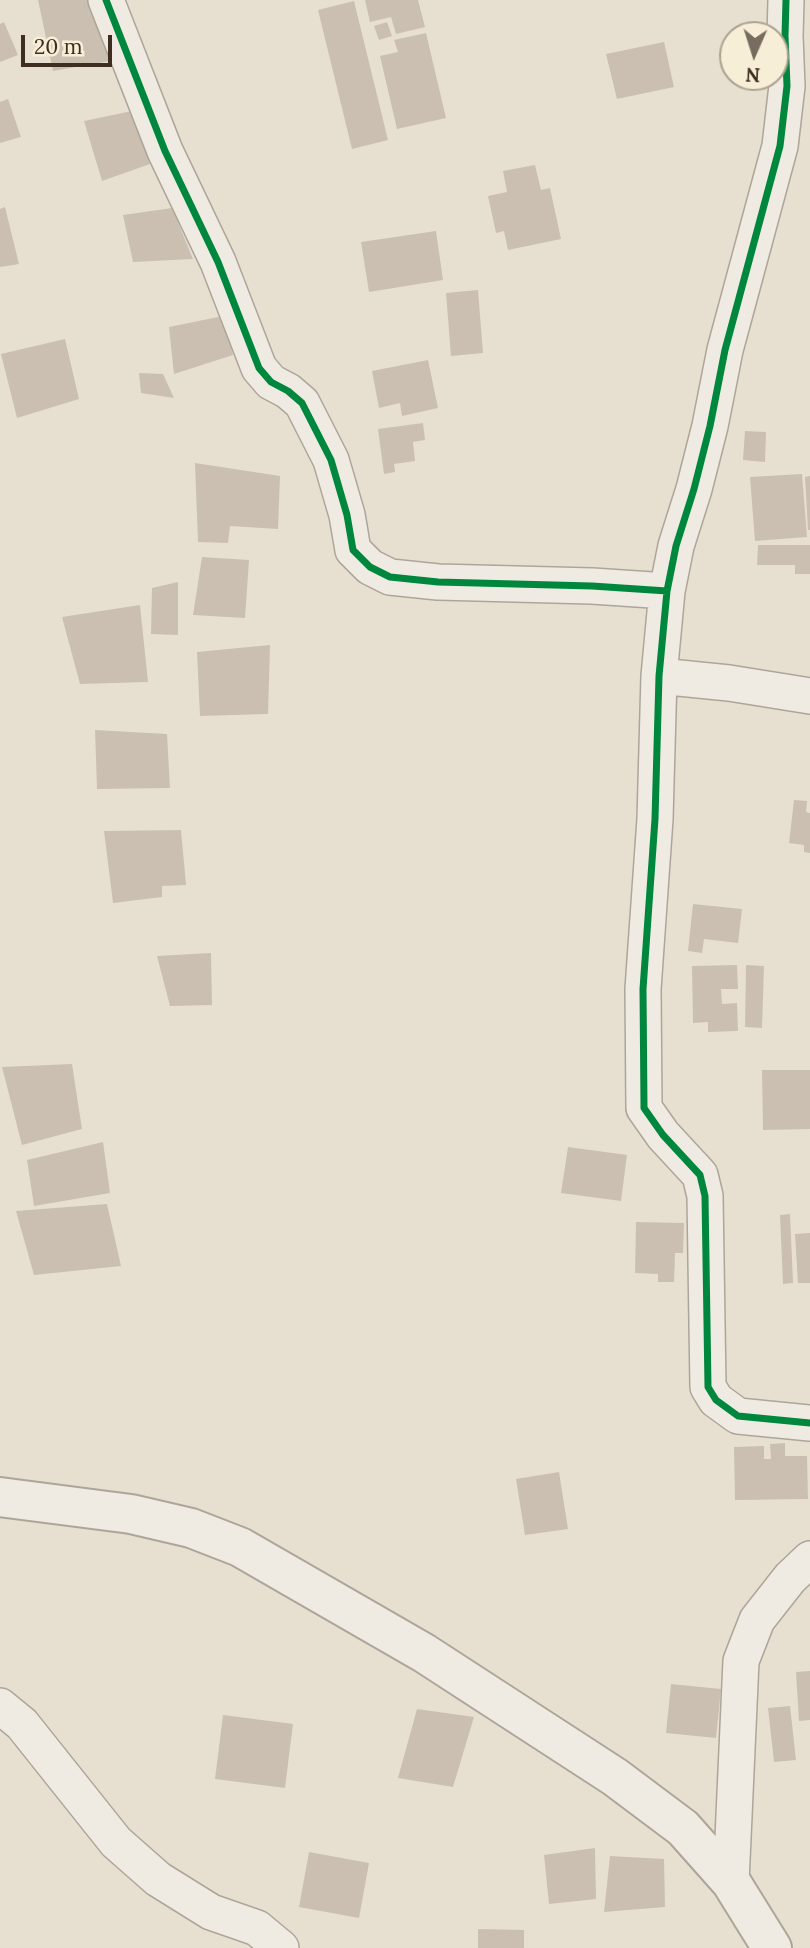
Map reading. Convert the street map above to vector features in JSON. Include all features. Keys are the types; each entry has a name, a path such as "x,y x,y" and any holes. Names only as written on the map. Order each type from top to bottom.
{"street":[{"path":"106,0 165,151 218,262 259,368 271,382 302,403 331,460 347,515 353,550 370,566 390,577 438,582 667,591"},
{"path":"786,0 785,36 798,83 725,350 710,426 676,545 667,591 659,676 654,844 643,989 645,1108 663,1135 700,1175 705,1196 708,1387 716,1400 738,1416 810,1423"},
{"path":"659,676 729,683 810,696"},
{"path":"0,1497 131,1514 191,1528 240,1547 424,1653 615,1777 683,1828 731,1882 772,1948"},
{"path":"731,1882 741,1661 757,1620 790,1578 810,1559"},
{"path":"0,1706 22,1724 116,1842 158,1879 211,1912 257,1928 281,1948"}],"building":[{"path":"38,0 94,0 110,61 53,71"},
{"path":"365,0 418,0 425,27 396,34 391,17 370,22"},
{"path":"354,1 388,140 352,149 318,10"},
{"path":"4,22 18,55 0,62 0,24"},
{"path":"387,22 392,36 379,40 374,26"},
{"path":"426,33 446,118 397,129 380,56 398,52 394,40"},
{"path":"664,42 674,87 617,99 606,54"},
{"path":"8,99 21,137 0,143 0,102"},
{"path":"132,111 150,164 102,181 84,121"},
{"path":"535,165 541,190 550,188 561,239 508,250 504,231 496,233 488,196 507,192 503,171"},
{"path":"5,207 19,264 0,267 0,209"},
{"path":"172,208 193,259 133,262 123,215"},
{"path":"436,231 443,280 369,292 361,242"},
{"path":"478,290 483,353 451,356 446,293"},
{"path":"223,316 233,355 174,374 169,327"},
{"path":"65,339 79,399 17,418 1,354"},
{"path":"428,360 438,408 402,416 400,403 379,408 372,371"},
{"path":"139,373 163,374 174,398 141,393"},
{"path":"423,423 425,440 413,442 415,461 394,464 395,472 384,474 378,429"},
{"path":"745,431 766,432 765,462 743,460"},
{"path":"195,463 280,476 278,529 230,526 228,543 198,542"},
{"path":"802,474 807,537 755,541 750,477"},
{"path":"810,476 810,530 808,530 805,477"},
{"path":"758,545 810,545 810,574 795,574 795,565 757,565"},
{"path":"202,557 249,560 245,618 193,615"},
{"path":"178,582 178,635 151,634 152,588"},
{"path":"140,605 148,682 80,684 62,617"},
{"path":"270,645 268,714 200,716 197,652"},
{"path":"95,730 167,734 170,788 97,789"},
{"path":"794,800 807,801 806,812 810,813 810,853 804,852 804,845 789,843"},
{"path":"181,830 186,885 162,886 162,897 113,903 104,831"},
{"path":"693,904 742,909 738,943 704,939 702,953 688,951"},
{"path":"211,953 212,1005 170,1006 157,956"},
{"path":"737,965 738,989 721,989 722,1004 737,1003 738,1031 708,1032 708,1022 693,1023 692,966"},
{"path":"746,965 764,966 762,1028 745,1027"},
{"path":"72,1064 82,1129 22,1145 2,1067"},
{"path":"762,1070 810,1070 810,1129 763,1130"},
{"path":"103,1142 110,1193 34,1206 27,1160"},
{"path":"568,1147 627,1155 621,1201 561,1193"},
{"path":"107,1204 121,1266 34,1275 16,1211"},
{"path":"790,1214 793,1283 783,1284 780,1215"},
{"path":"636,1222 684,1223 683,1253 675,1253 674,1282 658,1282 658,1274 635,1273"},
{"path":"810,1233 810,1283 798,1283 795,1234"},
{"path":"785,1443 785,1456 807,1456 808,1499 735,1500 734,1447 764,1446 764,1459 771,1459 770,1444"},
{"path":"559,1472 568,1529 525,1535 516,1479"},
{"path":"810,1671 810,1720 799,1721 796,1672"},
{"path":"671,1684 721,1689 716,1738 666,1733"},
{"path":"790,1706 796,1760 774,1762 768,1708"},
{"path":"417,1709 474,1717 453,1787 398,1778"},
{"path":"223,1715 293,1724 285,1788 215,1779"},
{"path":"595,1848 596,1899 549,1904 544,1855"},
{"path":"309,1852 369,1863 359,1918 299,1907"},
{"path":"610,1856 664,1859 665,1907 604,1912"},
{"path":"478,1929 524,1930 524,1948 478,1948"}],"cycle path":[{"path":"106,0 165,151 218,262 259,368 271,382 302,403 331,460 347,515 353,550 370,567 390,577 438,582 667,591"},
{"path":"786,0 787,86 780,146 725,350 710,426 676,546 667,591 659,676 655,819 643,989 644,1108 663,1135 700,1175 705,1196 708,1387 716,1400 738,1416 810,1423"}]}
